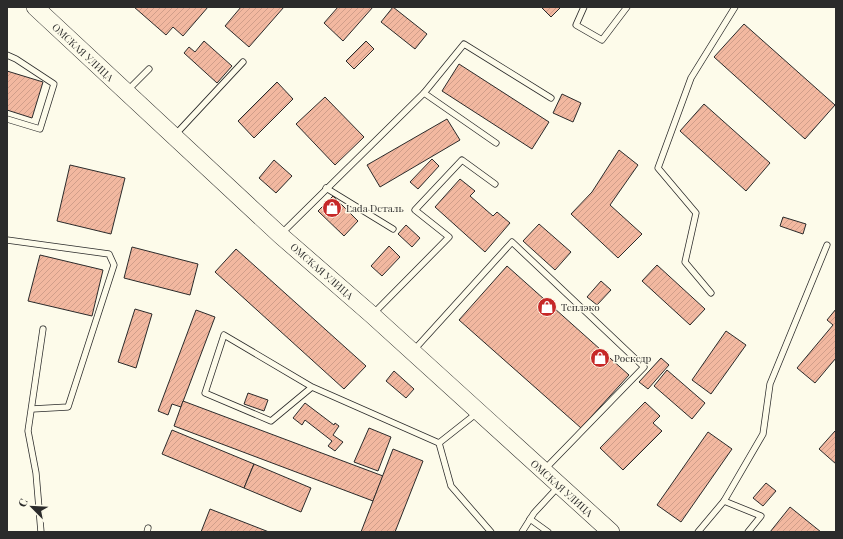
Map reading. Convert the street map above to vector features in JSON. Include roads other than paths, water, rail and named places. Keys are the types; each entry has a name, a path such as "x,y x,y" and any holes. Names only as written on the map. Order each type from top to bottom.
{"main road":[{"name":"ОМСКАЯ УЛИЦА","path":"35,7 280,235 372,315 611,532"}],"lane":[{"path":"584,7 576,25 602,40 627,7"},
{"path":"711,293 685,262 696,213 658,168 691,78 735,7"},
{"path":"280,235 424,93 464,44 551,98"},
{"path":"7,55 16,59 54,84 40,129 7,119"},
{"path":"174,136 243,62"},
{"path":"126,92 149,69"},
{"path":"424,93 496,143"},
{"path":"372,315 449,237 415,210 462,160 495,184"},
{"path":"326,188 393,229"},
{"path":"7,240 109,254 114,265 68,407 32,409"},
{"path":"412,351 512,242 644,367 543,471"},
{"path":"698,532 724,501 763,434 770,384 827,245"},
{"path":"41,532 36,473 28,431 44,329"},
{"path":"312,387 271,421 205,393 224,335 312,387 439,443"},
{"path":"439,443 479,412"},
{"path":"439,443 451,486 491,532"},
{"path":"522,532 530,519 560,485"},
{"path":"724,501 761,516 748,532"},
{"path":"530,519 548,532"}],"place":[{"name":"Lada Dеталь","path":"332,208"},
{"name":"Теплэко","path":"547,307"},
{"name":"Роскедр","path":"600,358"}]}
